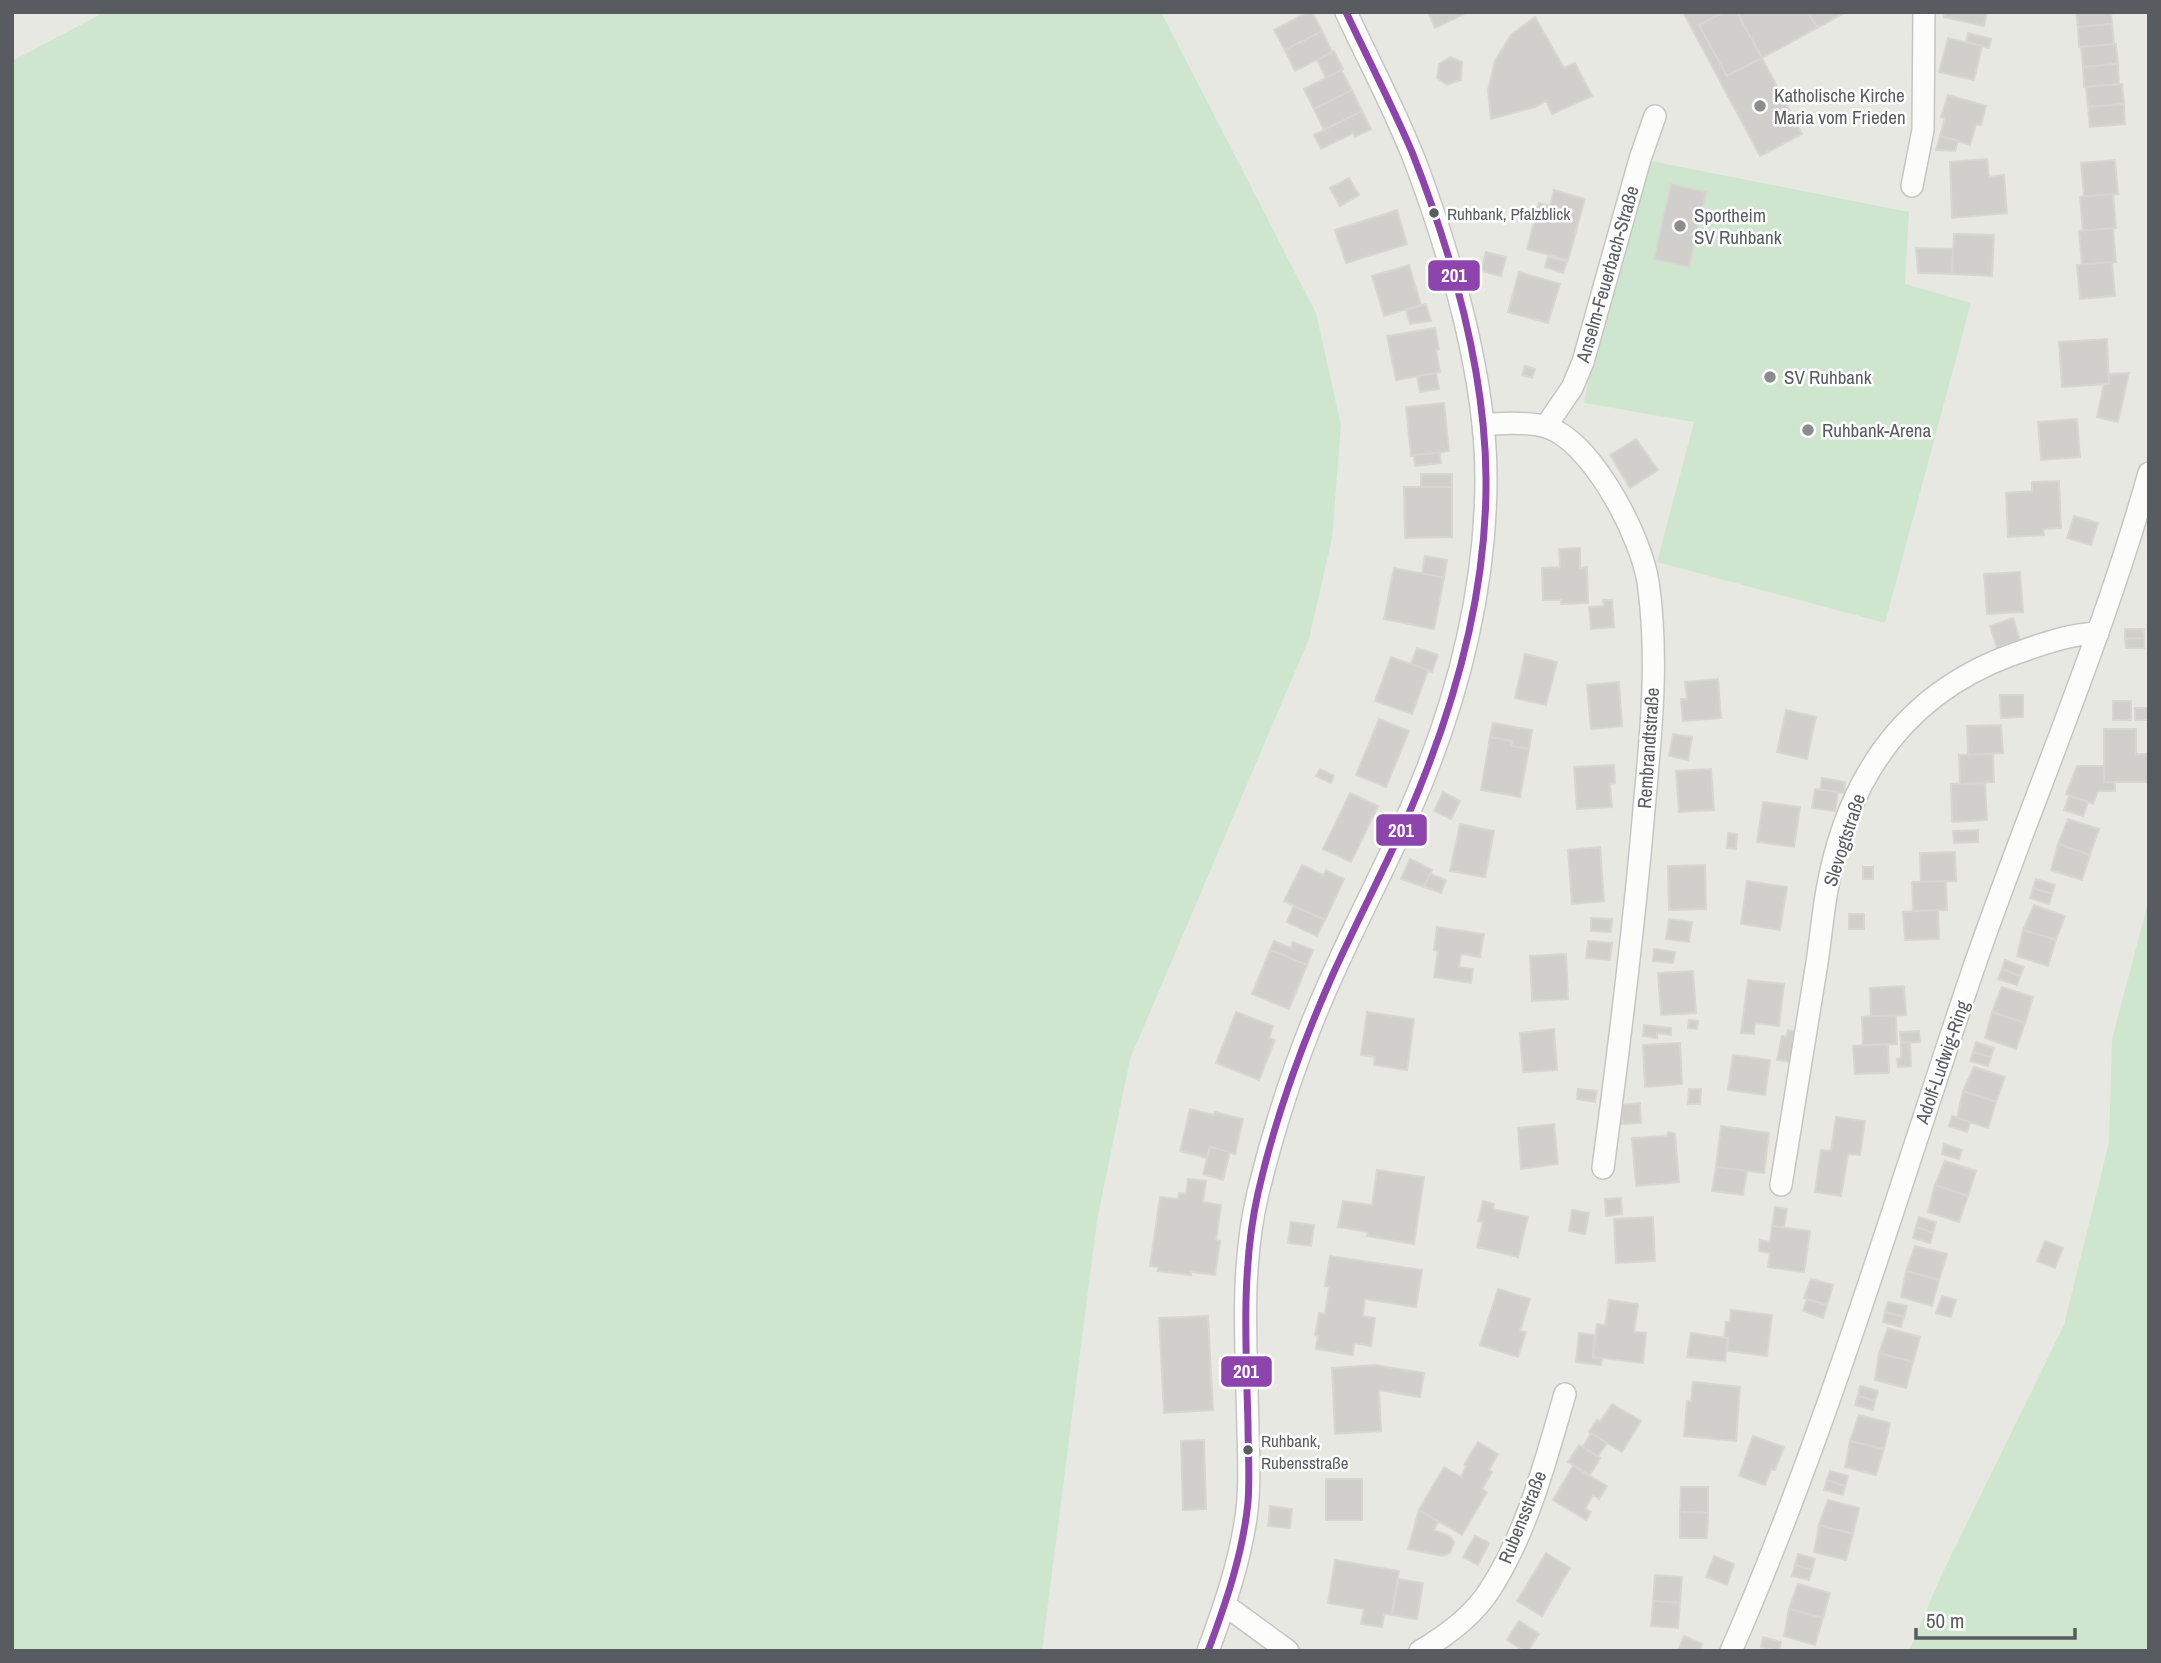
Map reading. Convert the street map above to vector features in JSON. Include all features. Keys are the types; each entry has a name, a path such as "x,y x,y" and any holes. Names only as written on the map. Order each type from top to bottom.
{"street":[{"path":"1208,1651 1225,1605 1240,1551 1247,1508 1249,1465 1245,1299 1248,1249 1258,1195 1307,1033 1358,918 1419,792 1443,730 1461,667 1483,542 1486,476 1483,424 1466,331 1451,272 1433,213 1405,139 1346,12"},
{"path":"1912,186 1923,130 1924,12"},
{"name":"Anselm-Feuerbach-Straße","path":"1546,426 1572,388 1583,362 1640,159 1655,116"},
{"path":"1483,424 1546,426"},
{"name":"Rembrandtstraße","path":"1546,426 1558,431 1588,460 1624,514 1648,579 1651,614 1652,695 1640,853 1603,1168"},
{"name":"Adolf-Ludwig-Ring","path":"1731,1651 1804,1469 1977,960 2128,549 2149,473"},
{"name":"Slevogtstraße","path":"1781,1185 1828,889 1849,812 1863,782 1881,752 1900,728 1923,704 1950,684 1973,671 2044,643 2080,634 2098,633"},
{"name":"Rubensstraße","path":"1420,1651 1452,1629 1490,1590 1521,1531 1565,1394"},
{"path":"1225,1605 1288,1651"}],"green space":[{"path":"105,12 1161,12 1316,313 1341,425 1332,539 1309,639 1130,1059 1097,1221 1042,1651 12,1651 12,61"},
{"name":"SV Ruhbank","path":"1646,160 1909,212 1905,284 1971,303 1885,623 1657,562 1694,422 1584,403 1594,352"},
{"path":"2149,899 2149,1651 1909,1651 1941,1576 2064,1325 2109,1142 2112,1039"}],"building":[{"path":"1312,12 1322,31 1285,50 1274,30"},
{"path":"1428,12 1465,12 1466,13 1435,28"},
{"path":"1683,12 1724,12 1699,25 1727,76 1762,58 1802,134 1760,156"},
{"path":"1724,12 1737,12 1762,58 1727,76 1699,25"},
{"path":"1737,12 1808,12 1817,28 1762,58"},
{"path":"1808,12 1846,12 1817,28"},
{"path":"1945,12 1987,12 1984,26 1944,17"},
{"path":"2076,12 2111,12 2112,24 2078,27"},
{"path":"1535,17 1564,68 1575,63 1592,96 1552,114 1546,101 1535,107 1491,119 1488,90 1495,61 1511,35"},
{"path":"2112,24 2114,44 2079,47 2078,27"},
{"path":"1322,31 1332,52 1295,71 1285,50"},
{"path":"1968,33 1991,39 1989,48 1966,42"},
{"path":"1948,38 1982,46 1974,80 1939,72"},
{"path":"2116,44 2118,64 2083,67 2081,47"},
{"path":"1334,51 1343,69 1326,78 1317,60"},
{"path":"1450,57 1462,62 1461,80 1447,85 1437,78 1439,64"},
{"path":"2118,64 2119,84 2084,87 2083,67"},
{"path":"1341,70 1352,90 1314,109 1304,89"},
{"path":"2122,84 2124,104 2088,107 2086,87"},
{"path":"1352,90 1362,111 1324,130 1314,109"},
{"path":"1948,95 1986,106 1981,125 1976,124 1970,145 1940,136 1945,118 1941,117"},
{"path":"2124,104 2125,124 2090,127 2088,107"},
{"path":"1362,111 1371,129 1355,137 1353,133 1321,149 1314,135"},
{"path":"1940,136 1958,141 1955,151 1936,150"},
{"path":"1987,159 1989,177 2004,175 2007,213 1952,218 1950,162"},
{"path":"2115,160 2118,194 2084,197 2081,163"},
{"path":"1349,178 1359,195 1340,206 1330,188"},
{"name":"Sportheim SV Ruhbank","path":"1671,184 1706,192 1689,267 1654,259"},
{"path":"1554,190 1585,199 1568,260 1527,249 1539,203 1550,206"},
{"path":"2113,194 2116,228 2083,231 2080,197"},
{"path":"1397,210 1407,244 1346,263 1335,230"},
{"path":"2113,228 2116,262 2082,265 2079,231"},
{"path":"1954,234 1994,235 1992,276 1952,274"},
{"path":"1916,248 1953,249 1952,274 1918,273"},
{"path":"1486,252 1506,257 1501,276 1481,271"},
{"path":"1548,257 1567,262 1563,273 1545,267"},
{"path":"2112,262 2115,296 2080,299 2077,265"},
{"path":"1409,265 1421,305 1384,316 1372,276"},
{"path":"1519,272 1560,284 1548,323 1508,312"},
{"path":"1426,304 1431,321 1410,324 1406,310"},
{"path":"1435,328 1440,372 1396,380 1387,336"},
{"path":"2107,339 2109,384 2062,387 2059,342"},
{"path":"1525,366 1535,369 1532,378 1522,375"},
{"path":"1436,373 1439,389 1420,392 1417,376"},
{"path":"2129,373 2118,422 2097,417 2104,384 2109,384 2109,374"},
{"path":"1444,403 1449,451 1411,456 1406,407"},
{"path":"2077,419 2080,457 2041,460 2038,422"},
{"path":"1636,439 1658,470 1630,488 1610,455"},
{"path":"1440,453 1441,463 1415,466 1414,455"},
{"path":"1421,474 1452,474 1452,487 1421,487"},
{"path":"2059,481 2061,528 2043,529 2044,535 2008,537 2006,493 2032,491 2032,482"},
{"path":"1404,487 1452,487 1452,537 1405,538"},
{"path":"2074,516 2098,523 2091,545 2067,538"},
{"path":"1580,548 1580,568 1587,567 1588,603 1561,604 1561,600 1543,600 1542,568 1560,567 1559,549"},
{"path":"1425,556 1447,560 1444,578 1422,574"},
{"path":"1394,568 1444,578 1434,629 1384,619"},
{"path":"2020,572 2023,612 1987,614 1984,574"},
{"path":"1603,600 1612,600 1614,627 1591,629 1589,607 1604,606"},
{"path":"2013,618 2020,640 1997,648 1990,626"},
{"path":"2125,629 2144,629 2144,638 2125,639"},
{"path":"2144,638 2144,648 2126,648 2125,639"},
{"path":"1417,648 1438,655 1432,672 1411,664"},
{"path":"1525,654 1557,662 1546,705 1515,698"},
{"path":"1391,657 1428,670 1412,714 1375,701"},
{"path":"1718,679 1721,718 1683,721 1681,699 1687,699 1685,682"},
{"path":"1619,682 1622,726 1591,729 1587,685"},
{"path":"2000,695 2023,695 2023,717 2001,718"},
{"path":"2113,701 2131,701 2131,720 2113,720"},
{"path":"2135,708 2149,708 2149,720 2135,720"},
{"path":"1786,710 1816,717 1807,759 1777,752"},
{"path":"1379,719 1409,731 1386,787 1356,775"},
{"path":"1493,723 1532,730 1529,749 1511,746 1512,741 1490,737"},
{"path":"2001,725 2003,753 1968,755 1967,726"},
{"path":"2104,729 2136,729 2136,754 2149,754 2149,782 2104,782"},
{"path":"1673,734 1692,737 1688,760 1669,756"},
{"path":"1490,737 1512,741 1511,746 1529,749 1520,797 1481,790"},
{"path":"1993,754 1994,782 1960,784 1959,755"},
{"path":"1614,765 1615,783 1610,784 1612,807 1577,809 1574,767"},
{"path":"2077,766 2104,766 2104,782 2115,782 2115,791 2098,791 2093,804 2066,794"},
{"path":"1320,769 1334,776 1331,783 1316,776"},
{"path":"1711,769 1714,810 1679,812 1676,771"},
{"path":"1822,778 1845,782 1844,793 1820,790"},
{"path":"1985,783 1987,820 1952,822 1951,784"},
{"path":"1815,789 1838,792 1835,811 1812,808"},
{"path":"1443,792 1460,801 1451,819 1434,811"},
{"path":"1350,793 1378,806 1351,862 1323,849"},
{"path":"2069,796 2088,802 2083,816 2064,810"},
{"path":"1763,802 1800,807 1794,847 1757,842"},
{"path":"2068,819 2099,829 2090,855 2058,844"},
{"path":"1460,824 1494,831 1485,877 1450,871"},
{"path":"1978,830 1978,842 1954,843 1953,831"},
{"path":"1728,833 1737,834 1736,849 1727,848"},
{"path":"2058,844 2090,855 2082,880 2051,870"},
{"path":"1600,847 1604,901 1572,904 1568,850"},
{"path":"1955,852 1956,881 1921,882 1920,853"},
{"path":"1410,859 1432,870 1424,887 1401,879"},
{"path":"1302,865 1323,875 1326,870 1344,879 1325,920 1284,901"},
{"path":"1705,865 1706,909 1669,910 1668,866"},
{"path":"1863,867 1873,867 1873,879 1863,879"},
{"path":"1430,874 1446,880 1441,893 1424,887"},
{"path":"2036,879 2055,885 2052,894 2033,888"},
{"path":"1747,881 1787,887 1780,930 1741,924"},
{"path":"1946,881 1947,910 1913,911 1912,882"},
{"path":"2033,888 2052,894 2049,904 2030,898"},
{"path":"2034,905 2065,916 2056,940 2023,930"},
{"path":"1294,906 1325,920 1317,936 1287,922"},
{"path":"1938,910 1939,939 1905,940 1903,912"},
{"path":"1849,914 1864,914 1864,929 1849,929"},
{"path":"1591,918 1612,919 1611,932 1591,931"},
{"path":"1669,919 1692,922 1689,942 1666,939"},
{"path":"1437,927 1484,934 1480,957 1461,954 1459,967 1473,969 1471,983 1434,977 1438,951 1434,950"},
{"path":"2023,930 2056,940 2048,966 2017,956"},
{"path":"1274,941 1291,948 1293,942 1313,950 1307,965 1270,950"},
{"path":"1588,941 1612,943 1610,960 1586,958"},
{"path":"1654,949 1675,952 1673,963 1653,961"},
{"path":"1270,950 1307,965 1289,1009 1252,994"},
{"path":"1566,954 1568,999 1532,1001 1530,956"},
{"path":"2005,960 2024,967 2020,976 2002,969"},
{"path":"2002,969 2020,976 2017,985 1998,979"},
{"path":"1693,971 1696,1013 1661,1015 1658,973"},
{"path":"1748,980 1784,984 1779,1026 1755,1023 1754,1034 1741,1033"},
{"path":"1904,986 1906,1015 1871,1016 1870,988"},
{"path":"2002,987 2033,997 2025,1023 1992,1012"},
{"path":"1236,1012 1273,1026 1269,1038 1275,1040 1259,1080 1216,1063"},
{"path":"1367,1012 1414,1019 1407,1070 1374,1065 1375,1057 1361,1055"},
{"path":"1992,1012 2025,1023 2016,1049 1985,1038"},
{"path":"1896,1015 1897,1044 1863,1045 1862,1017"},
{"path":"1689,1020 1698,1021 1697,1029 1688,1028"},
{"path":"1644,1025 1671,1028 1671,1035 1657,1033 1657,1038 1643,1036"},
{"path":"1554,1029 1557,1070 1523,1072 1520,1033"},
{"path":"1788,1030 1798,1032 1792,1062 1777,1060 1782,1036 1786,1037"},
{"path":"1919,1031 1920,1042 1901,1043 1900,1032"},
{"path":"1910,1042 1911,1066 1898,1067 1901,1043"},
{"path":"1976,1042 1994,1048 1991,1057 1973,1052"},
{"path":"1680,1043 1682,1084 1645,1087 1643,1045"},
{"path":"1888,1044 1889,1073 1855,1074 1853,1046"},
{"path":"1973,1052 1991,1057 1988,1066 1970,1061"},
{"path":"1733,1055 1770,1060 1765,1095 1728,1090"},
{"path":"1974,1067 2005,1077 1996,1102 1963,1091"},
{"path":"1578,1089 1597,1091 1595,1102 1577,1099"},
{"path":"1689,1089 1701,1089 1700,1104 1688,1104"},
{"path":"1963,1091 1996,1102 1988,1128 1957,1118"},
{"path":"1640,1103 1641,1123 1622,1124 1621,1105"},
{"path":"1190,1109 1243,1119 1235,1154 1210,1147 1207,1158 1180,1151"},
{"path":"1952,1116 1970,1122 1967,1132 1949,1126"},
{"path":"1836,1117 1865,1121 1860,1155 1848,1154 1841,1196 1815,1192 1821,1150 1831,1151"},
{"path":"1554,1124 1558,1164 1521,1169 1518,1128"},
{"path":"1721,1126 1769,1133 1764,1173 1716,1167"},
{"path":"1668,1132 1675,1134 1679,1182 1636,1186 1632,1138 1667,1136"},
{"path":"1944,1144 1962,1150 1959,1159 1942,1154"},
{"path":"1210,1147 1230,1152 1223,1180 1203,1174"},
{"path":"1945,1161 1976,1171 1968,1196 1935,1185"},
{"path":"1716,1167 1747,1171 1743,1195 1712,1191"},
{"path":"1377,1170 1424,1177 1414,1244 1367,1236 1368,1232 1338,1227 1343,1201 1372,1205"},
{"path":"1188,1179 1206,1181 1203,1202 1221,1205 1215,1275 1158,1271 1158,1267 1150,1266 1160,1197 1178,1199 1179,1193 1186,1194"},
{"path":"1935,1185 1968,1196 1959,1222 1928,1212"},
{"path":"1621,1198 1622,1214 1606,1216 1605,1199"},
{"path":"1483,1201 1494,1204 1493,1209 1528,1217 1518,1257 1477,1247 1483,1222 1478,1221"},
{"path":"1775,1207 1787,1209 1784,1227 1772,1226"},
{"path":"1572,1210 1589,1213 1585,1234 1569,1231"},
{"path":"1653,1217 1655,1261 1616,1263 1614,1219"},
{"path":"1919,1217 1936,1222 1933,1233 1916,1227"},
{"path":"1291,1222 1314,1225 1311,1246 1288,1243"},
{"path":"1772,1226 1810,1231 1804,1272 1768,1267 1770,1253 1759,1251 1760,1240 1770,1242"},
{"path":"1916,1227 1933,1233 1930,1243 1913,1238"},
{"path":"2045,1241 2063,1248 2055,1268 2037,1261"},
{"path":"1915,1246 1947,1254 1939,1280 1906,1271"},
{"path":"1330,1256 1422,1270 1416,1307 1365,1299 1363,1316 1375,1318 1371,1346 1354,1343 1353,1355 1316,1349 1318,1336 1315,1335 1319,1313 1325,1314 1329,1287 1325,1286"},
{"path":"1906,1271 1939,1280 1932,1306 1901,1297"},
{"path":"1811,1279 1833,1285 1827,1305 1804,1298"},
{"path":"1498,1289 1530,1299 1520,1331 1526,1332 1518,1357 1480,1345"},
{"path":"1942,1296 1956,1300 1951,1317 1936,1313"},
{"path":"1807,1299 1827,1305 1823,1318 1803,1311"},
{"path":"1609,1300 1638,1304 1634,1332 1646,1333 1643,1363 1593,1357 1597,1324 1605,1325"},
{"path":"1888,1302 1907,1306 1904,1317 1885,1312"},
{"path":"1731,1310 1772,1315 1767,1356 1727,1351 1728,1338 1724,1338"},
{"path":"1885,1312 1904,1317 1901,1327 1883,1322"},
{"path":"1208,1316 1213,1410 1164,1413 1159,1318"},
{"path":"1888,1328 1920,1337 1913,1362 1879,1353"},
{"path":"1579,1333 1595,1335 1593,1357 1602,1358 1601,1365 1576,1362"},
{"path":"1691,1333 1728,1338 1725,1361 1687,1357"},
{"path":"1879,1353 1913,1362 1906,1388 1875,1380"},
{"path":"1375,1365 1424,1373 1420,1397 1379,1390 1381,1431 1335,1434 1332,1368"},
{"path":"1693,1382 1740,1387 1736,1441 1684,1436 1687,1401 1691,1402"},
{"path":"1860,1386 1878,1391 1875,1401 1858,1396"},
{"path":"1858,1396 1875,1401 1873,1410 1855,1405"},
{"path":"1612,1404 1641,1421 1622,1452 1589,1432 1597,1420 1600,1422"},
{"path":"1859,1415 1890,1423 1884,1449 1850,1441"},
{"path":"1591,1433 1607,1443 1598,1456 1583,1447"},
{"path":"1753,1436 1784,1447 1775,1470 1771,1469 1765,1485 1739,1476"},
{"path":"1204,1440 1206,1509 1183,1510 1181,1441"},
{"path":"1850,1441 1884,1449 1876,1475 1845,1467"},
{"path":"1478,1442 1498,1454 1482,1489 1487,1492 1462,1535 1419,1510 1444,1467 1461,1477 1466,1466 1464,1465"},
{"path":"1579,1445 1600,1458 1590,1475 1568,1462"},
{"path":"1573,1466 1607,1486 1599,1499 1593,1495 1585,1509 1591,1512 1586,1520 1553,1500"},
{"path":"1830,1471 1848,1476 1845,1486 1827,1480"},
{"path":"1326,1479 1362,1479 1362,1520 1326,1520"},
{"path":"1827,1480 1845,1486 1843,1495 1824,1490"},
{"path":"1681,1487 1708,1487 1708,1513 1680,1512"},
{"path":"1828,1500 1859,1508 1853,1534 1819,1525"},
{"path":"1270,1506 1292,1509 1290,1528 1268,1526"},
{"path":"1419,1510 1438,1522 1434,1530 1450,1536 1454,1542 1450,1553 1443,1556 1408,1549"},
{"path":"1680,1512 1708,1513 1707,1538 1680,1538"},
{"path":"1819,1525 1853,1534 1846,1560 1814,1552"},
{"path":"1475,1536 1489,1543 1478,1565 1463,1557"},
{"path":"1546,1553 1570,1568 1542,1616 1517,1601"},
{"path":"1798,1554 1815,1559 1812,1570 1795,1565"},
{"path":"1714,1556 1734,1564 1727,1585 1706,1577"},
{"path":"1335,1560 1399,1571 1392,1615 1384,1614 1382,1627 1361,1624 1364,1609 1328,1603"},
{"path":"1795,1565 1812,1570 1809,1580 1792,1576"},
{"path":"1655,1575 1682,1577 1680,1603 1653,1601"},
{"path":"1398,1579 1423,1583 1417,1619 1392,1615"},
{"path":"1798,1584 1830,1593 1823,1618 1789,1609"},
{"path":"1653,1601 1680,1603 1678,1628 1651,1626"},
{"path":"1789,1609 1823,1618 1815,1645 1784,1636"},
{"path":"1519,1621 1539,1634 1528,1651 1507,1640"},
{"path":"1684,1636 1702,1644 1699,1651 1678,1651"},
{"path":"1763,1637 1781,1642 1779,1651 1761,1647"}],"transit line":[{"name":"201","path":"1208,1651 1233,1578 1248,1502 1247,1279 1258,1193 1281,1109 1311,1027 1410,811 1441,731 1454,690 1474,606 1485,521 1486,478 1480,395 1453,271 1412,152 1346,12"}],"place":[{"name":"Katholische Kirche Maria vom Frieden","path":"1760,106"},
{"name":"Ruhbank, Pfalzblick","path":"1434,213"},
{"name":"Sportheim SV Ruhbank","path":"1680,226"},
{"name":"SV Ruhbank","path":"1770,377"},
{"name":"Ruhbank-Arena","path":"1808,430"},
{"name":"Ruhbank, Rubensstraße","path":"1248,1450"}]}
